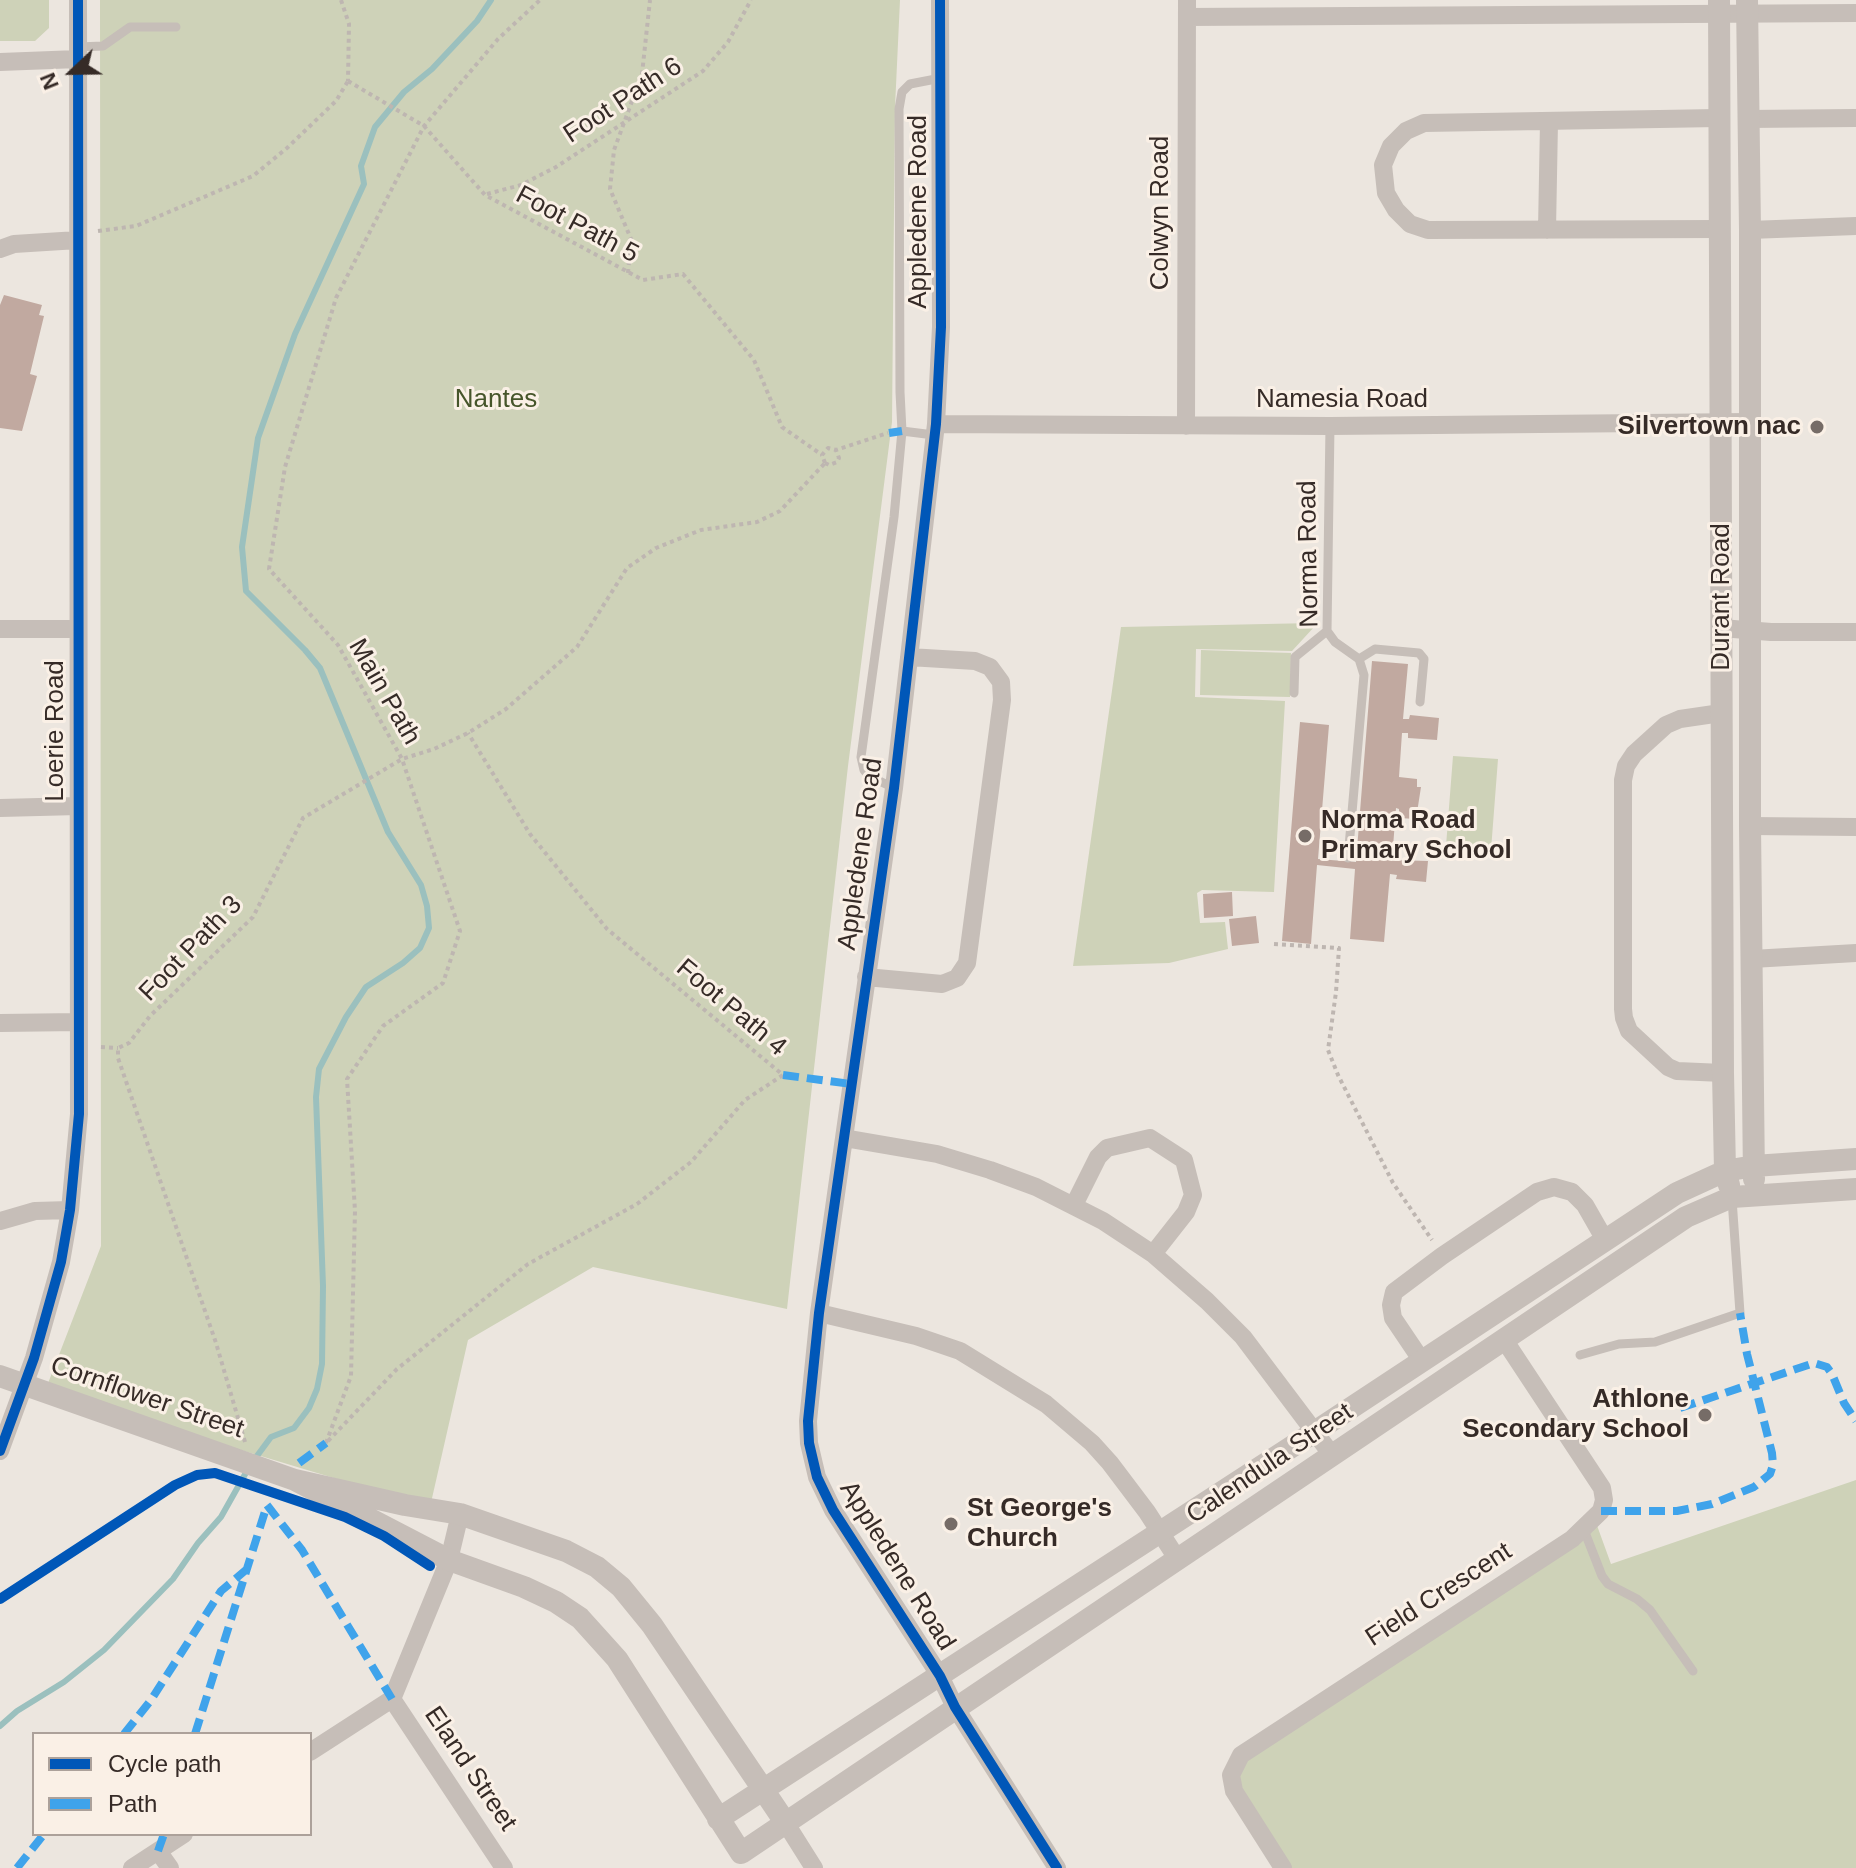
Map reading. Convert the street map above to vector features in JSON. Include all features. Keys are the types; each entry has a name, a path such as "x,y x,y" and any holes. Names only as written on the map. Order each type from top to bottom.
{"street":[{"name":"Loerie Road","path":"0,1451 25,1385 61,1262 70,1210 79,1114 78,0"},
{"name":"Appledene Road","path":"940,0 941,327 935,429 894,788 819,1313 808,1421 812,1462 833,1510 940,1676 955,1707 1057,1868"},
{"name":"Durant Road","path":"1719,6 1721,891 1725,1171 1732,1197"},
{"path":"1187,8 1747,6 1856,13"},
{"name":"Durant Road","path":"1747,6 1750,826 1755,1195"},
{"name":"Colwyn Road","path":"1186,426 1187,8"},
{"path":"0,62 78,53"},
{"path":"1718,118 1424,123 1406,131 1391,146 1383,165 1386,193 1396,210 1410,224 1428,230 1718,229"},
{"path":"1747,119 1856,118"},
{"path":"1547,230 1549,122"},
{"path":"1750,230 1856,226"},
{"path":"0,249 14,244 78,240"},
{"name":"Namesia Road","path":"935,429 1749,422"},
{"path":"1721,628 1856,632"},
{"path":"0,629 77,629"},
{"path":"866,977 942,984 957,978 967,963 1002,700 1001,682 990,667 975,661 909,657"},
{"path":"1721,713 1680,719 1666,725 1626,766 1623,780 1623,1009 1629,1031 1668,1067 1677,1071 1723,1073"},
{"path":"0,808 78,806"},
{"path":"1750,826 1856,827"},
{"path":"1721,891 1751,893"},
{"path":"1752,959 1856,953"},
{"path":"0,1023 79,1022"},
{"path":"844,1138 937,1154 990,1170 1074,1205 1103,1221 1153,1254 1243,1337 1332,1455"},
{"path":"1074,1205 1098,1157 1107,1148 1150,1138 1184,1160 1193,1195 1186,1212 1153,1254"},
{"name":"Calendula Street","path":"718,1819 1677,1193 1725,1171 1856,1159"},
{"path":"1422,1361 1393,1318 1391,1298 1398,1287 1537,1192 1554,1187 1578,1196 1605,1240"},
{"name":"Calendula Street","path":"745,1861 785,1822 1686,1217 1732,1197 1856,1189"},
{"path":"0,1221 35,1211 70,1210"},
{"path":"819,1313 916,1336 960,1351 1046,1404 1092,1443 1125,1482 1178,1560"},
{"name":"Field Crescent","path":"1283,1868 1234,1791 1231,1775 1241,1755 1584,1530 1601,1511 1604,1500 1602,1488 1505,1341"},
{"name":"Cornflower Street","path":"0,1376 241,1451 286,1477"},
{"path":"286,1477 405,1505 460,1514 566,1551 597,1567 613,1580 652,1625 814,1868"},
{"path":"286,1477 449,1560 556,1602 592,1629 617,1659 745,1861"},
{"path":"312,1751 392,1699 449,1560 460,1514"},
{"name":"Eland Street","path":"392,1699 504,1868"},
{"path":"132,1868 181,1836"},
{"path":"158,1851 170,1868"}],"lane":[{"path":"78,53 103,46 130,27 176,27"},
{"path":"894,788 869,776 861,757 894,517 902,431 900,98 910,84 941,78"},
{"name":"Norma Road","path":"1330,426 1327,631 1335,642 1359,659"},
{"path":"902,431 935,429"},
{"path":"1294,693 1295,657 1327,631"},
{"path":"1348,858 1364,675 1359,659 1375,649 1419,653 1424,659 1420,702"},
{"path":"1580,1355 1619,1344 1655,1342 1740,1313 1732,1197"},
{"path":"1584,1530 1608,1584 1637,1599 1650,1610 1693,1671"}],"path":[{"path":"98,231 136,226 176,211 253,176 287,148 336,101 348,81 349,24 341,0"},
{"path":"628,273 631,239 610,189 614,150 642,74 650,0"},
{"path":"836,450 839,454 837,462 825,463 822,455 828,448 836,450 889,433"},
{"path":"1274,944 1339,948 1328,1050 1393,1183 1442,1256"},
{"path":"101,1047 118,1048 118,1058 216,1343 241,1451"},
{"path":"0,1599 175,1485 197,1475 215,1473"}],"green space":[{"path":"0,0 49,0 49,28 35,41 0,41"},
{"name":"Nantes","path":"100,0 900,0 895,107 892,422 848,766 787,1309 593,1267 468,1340 430,1507 45,1391 101,1246"},
{"path":"1314,623 1315,626 1292,651 1196,649 1195,697 1285,701 1274,892 1202,890 1197,893 1200,923 1225,922 1228,949 1169,963 1073,966 1121,627"},
{"path":"1201,650 1291,653 1290,697 1200,695"},
{"path":"1453,756 1498,759 1491,850 1446,846"},
{"path":"1856,1480 1856,1868 1283,1868 1252,1822 1234,1765 1595,1520 1611,1564"}],"building":[{"path":"4,295 42,305 39,315 44,316 30,374 37,376 22,431 0,428 0,305"},
{"path":"1372,661 1408,664 1403,719 1409,719 1410,715 1439,718 1437,740 1408,738 1408,733 1402,733 1399,777 1417,779 1417,787 1421,787 1416,819 1399,818 1399,809 1396,808 1392,860 1428,861 1426,882 1396,879 1397,875 1390,874 1384,942 1350,939 1355,869 1317,865 1311,944 1282,941 1300,722 1329,725 1318,859 1356,862"},
{"path":"1232,892 1233,916 1204,918 1203,894"},
{"path":"1256,916 1259,943 1232,946 1229,919"}],"waterway":[{"path":"254,1460 271,1437 294,1428 309,1408 322,1364 323,1286 316,1097 319,1069 346,1017 366,987 420,948 429,928 421,885 388,832 320,668 246,591 242,547 258,438 295,334 364,184 361,166 375,127 404,92 432,69 477,21 491,0"},
{"path":"0,1726 104,1650 173,1579 221,1517 248,1469"}],"marked path":[{"path":"889,433 902,431"},
{"path":"783,1075 851,1084"},
{"path":"1601,1511 1677,1511 1712,1504 1754,1487 1770,1474 1772,1453 1740,1313"},
{"path":"1680,1408 1814,1363 1827,1367 1856,1421"},
{"path":"299,1463 326,1443"},
{"path":"267,1505 302,1550 392,1699"},
{"path":"196,1732 267,1505"},
{"path":"126,1732 151,1700 221,1591 247,1569"},
{"path":"17,1868 42,1836"},
{"path":"158,1851 163,1836"}],"cycle path":[{"path":"0,1451 34,1358 61,1262 70,1210 79,1114 78,0"},
{"path":"940,0 941,327 936,424 894,788 819,1313 808,1421 809,1443 817,1477 833,1510 940,1676 955,1707 1057,1868"},
{"path":"0,1599 175,1485 197,1475 215,1473 345,1517 384,1536 430,1566"}],"place":[{"name":"Silvertown nac","path":"1817,427"},
{"name":"Norma Road Primary School","path":"1305,836"},
{"name":"Athlone Secondary School","path":"1705,1415"},
{"name":"St George's Church","path":"951,1524"}]}
